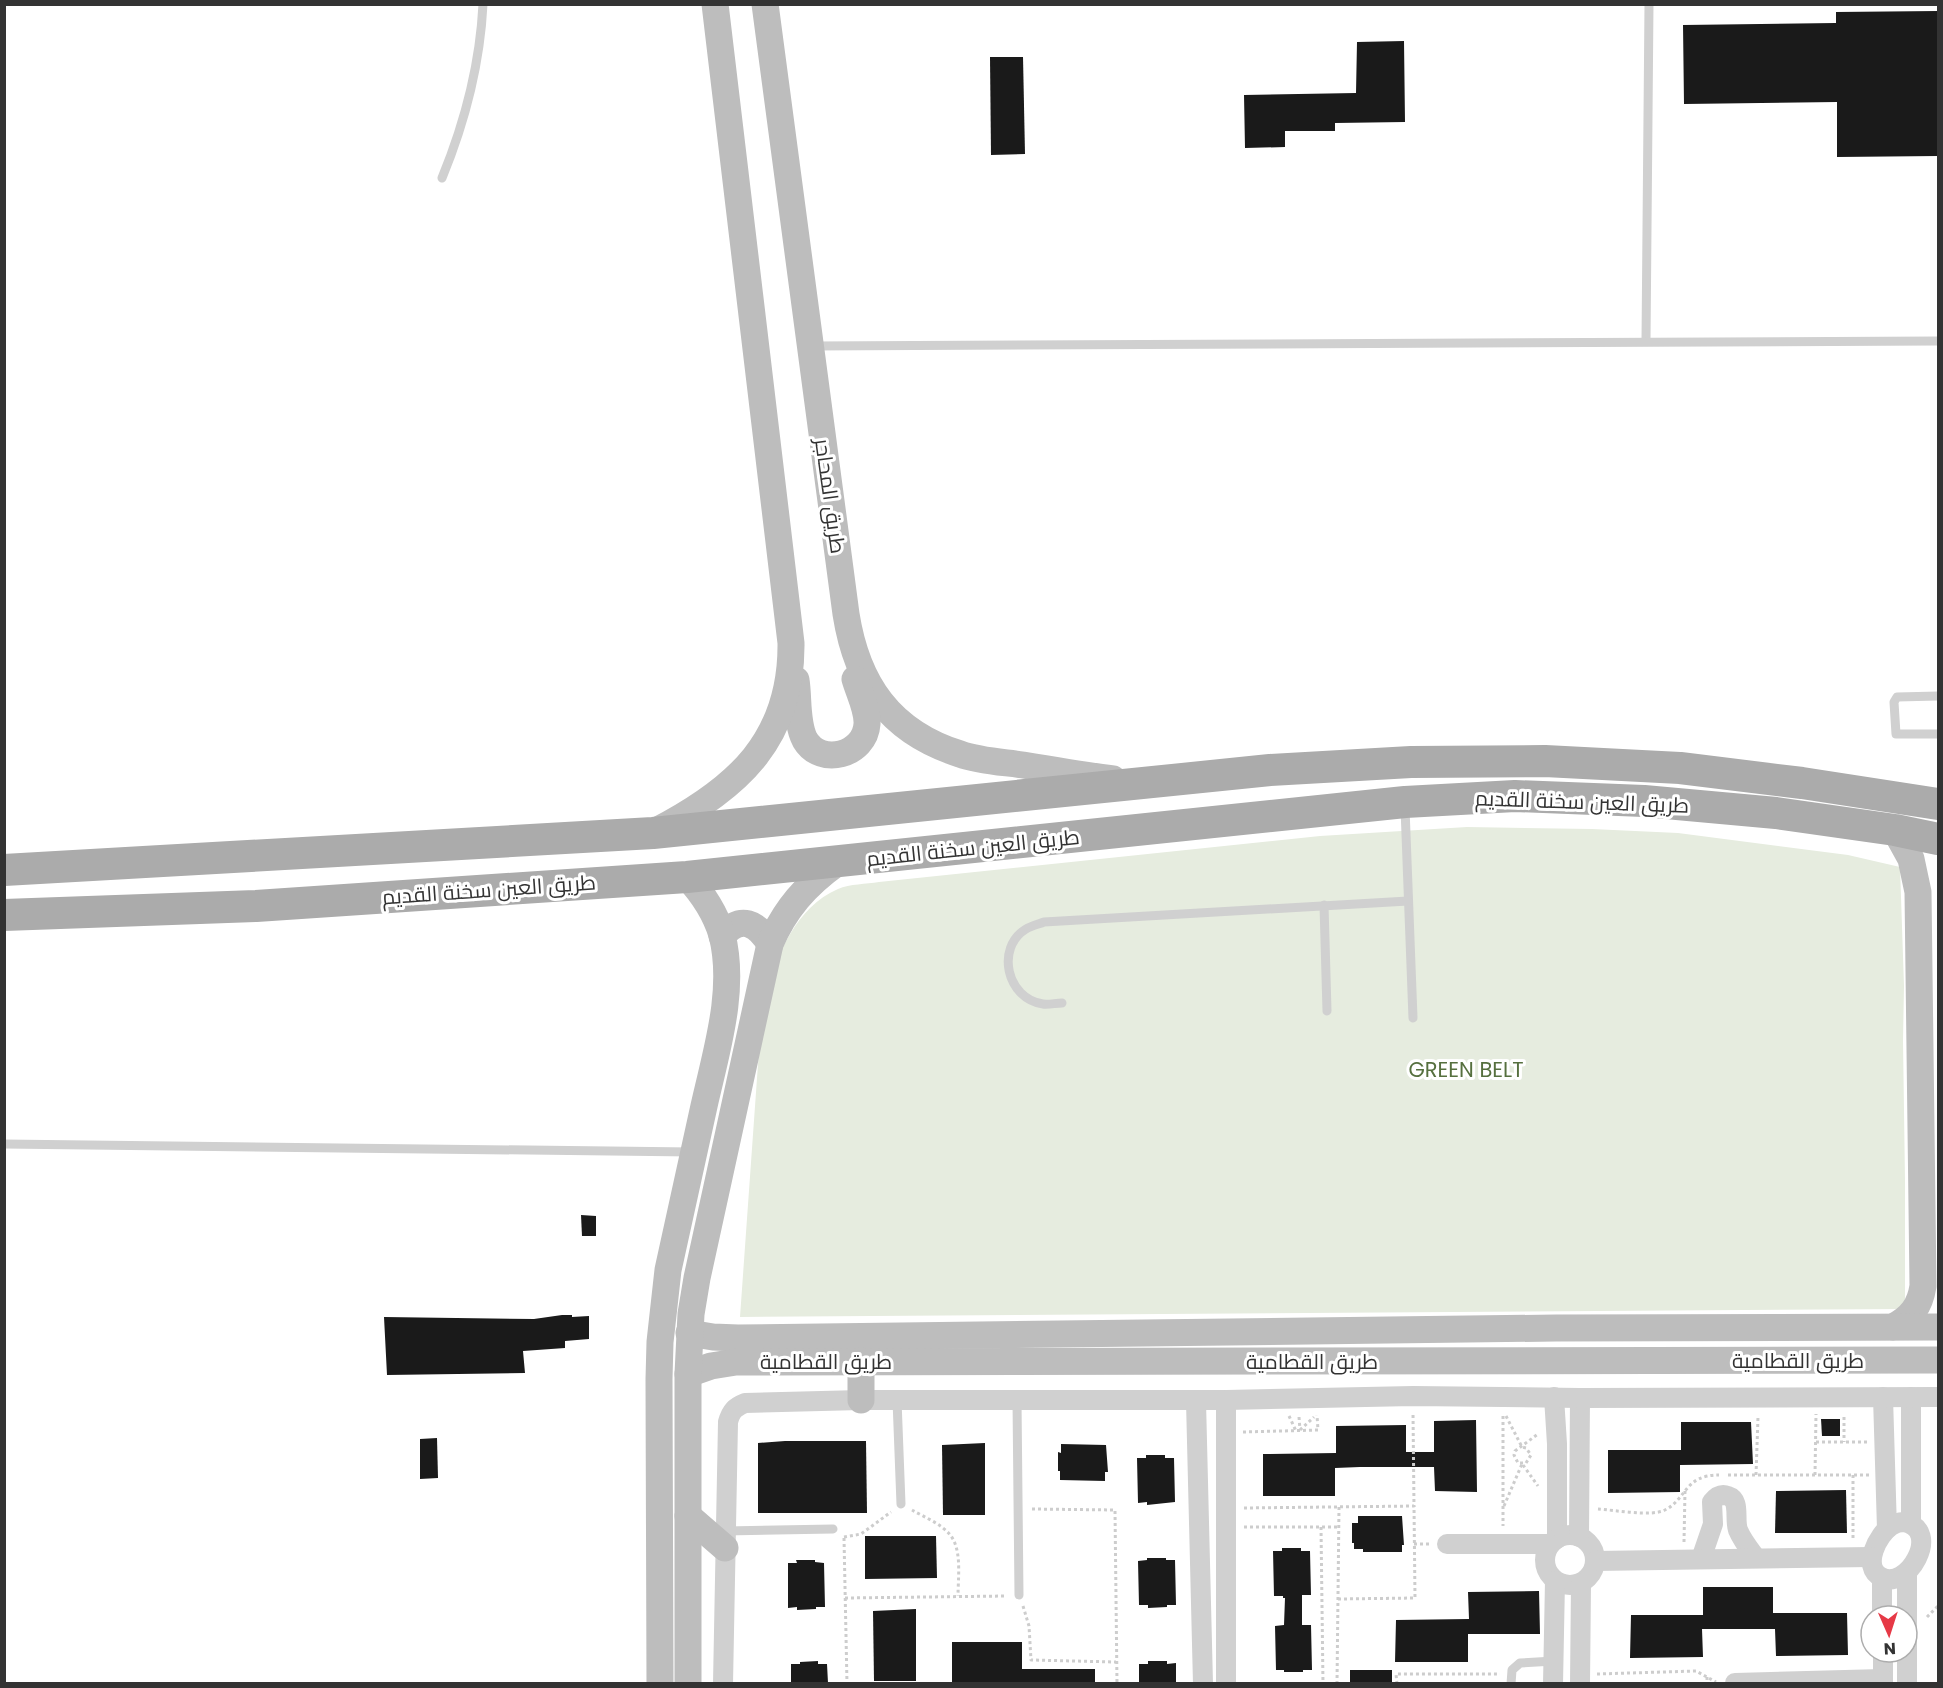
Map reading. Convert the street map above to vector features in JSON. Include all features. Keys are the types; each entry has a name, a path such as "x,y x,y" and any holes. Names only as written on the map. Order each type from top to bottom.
{"main road":[{"name":"طريق العين سخنة القديم","path":"4,870 653,832 1270,770 1411,762 1545,761 1680,768 1802,783 1938,804"},
{"name":"طريق العين سخنة القديم","path":"4,915 256,906 687,877 1405,802 1515,796 1644,801 1776,813 1895,830 1938,839"}],"street":[{"path":"715,4 802,732 807,742 815,750 825,755 837,756 849,752 865,735 867,723 855,677 850,642"},
{"name":"طريق المحاجر","path":"765,4 850,642 859,668 890,713 912,731 935,745 962,755 1141,784"},
{"path":"653,832 711,798 760,753 774,727 784,700 789,681 791,643"},
{"path":"1893,1327 1908,1318 1931,1291 1918,892 1911,859 1895,830"},
{"path":"688,1683 689,1333 699,1266 770,944 790,906 812,882 837,863"},
{"path":"660,1683 660,1342 668,1270 724,1004 726,981 722,936 714,914 702,894 687,877"},
{"path":"722,936 728,928 747,923 764,934 770,944"},
{"name":"طريق القطامية","path":"689,1333 732,1338 1556,1328 1938,1327"},
{"path":"1556,1328 1556,1362"},
{"name":"طريق القطامية","path":"688,1374 711,1366 736,1362 1938,1360"},
{"path":"861,1361 861,1400"},
{"path":"723,1683 728,1422 737,1406 746,1403 861,1400 1226,1401 1413,1396 1938,1397"},
{"path":"1883,1396 1887,1529"},
{"path":"1553,1683 1555,1581 1545,1564 1547,1550 1553,1542 1557,1444 1554,1397"},
{"path":"1911,1397 1911,1523"},
{"path":"1579,1537 1580,1398"},
{"path":"1196,1401 1203,1683"},
{"path":"1226,1401 1226,1683"},
{"path":"1693,1560 1713,1524 1712,1502 1716,1496 1724,1495 1731,1497 1736,1503 1739,1532 1756,1558"},
{"path":"688,1516 725,1540"},
{"path":"1595,1561 1862,1557 1887,1529 1898,1522 1911,1523 1931,1545 1920,1553 1903,1576 1893,1580 1882,1578 1862,1557"},
{"path":"1447,1544 1553,1542 1568,1535 1579,1537 1592,1549 1595,1561 1589,1576 1581,1583 1568,1585 1555,1581"},
{"path":"1907,1572 1907,1683"},
{"path":"1882,1578 1882,1604"},
{"path":"1580,1679 1581,1583"},
{"path":"1736,1683 1883,1681 1883,1664"}],"lane":[{"path":"441,178 465,116 473,83 479,53 483,4"},
{"path":"1646,341 1649,4"},
{"path":"809,346 1938,341"},
{"path":"1938,696 1897,697 1894,702 1896,734 1938,734"},
{"path":"1405,802 1413,1018"},
{"path":"1062,1003 1042,1004 1024,997 1011,982 1007,962 1012,944 1026,929 1044,922 1408,901"},
{"path":"1324,905 1327,1011"},
{"path":"4,1144 694,1152"},
{"path":"897,1400 901,1504"},
{"path":"1017,1401 1019,1595"},
{"path":"725,1540 833,1529"},
{"path":"1511,1679 1515,1665 1520,1662 1554,1661"}],"path":[{"path":"1338,1599 1415,1598 1413,1396"},
{"path":"1756,1475 1758,1397"},
{"path":"1815,1475 1816,1397"},
{"path":"1844,1397 1845,1442"},
{"path":"1503,1509 1522,1464 1529,1460 1531,1455 1522,1447 1503,1410 1503,1453 1503,1509 1503,1544"},
{"path":"1226,1432 1318,1430 1317,1413 1300,1430"},
{"path":"1816,1442 1884,1442"},
{"path":"1514,1455 1515,1451 1522,1447"},
{"path":"1503,1453 1514,1455"},
{"path":"1514,1455 1518,1463 1522,1464"},
{"path":"1853,1475 1862,1557"},
{"path":"1684,1489 1693,1560"},
{"path":"833,1529 844,1537 861,1534 901,1504 944,1529 956,1544 958,1596"},
{"path":"1226,1518 1339,1507 1414,1506"},
{"path":"1337,1683 1339,1507"},
{"path":"1018,1509 1115,1510 1117,1683"},
{"path":"1226,1518 1339,1527"},
{"path":"1321,1527 1323,1683"},
{"path":"844,1537 847,1683"},
{"path":"845,1598 1019,1595 1029,1626 1031,1660 1116,1662"},
{"path":"1930,1614 1938,1614"},
{"path":"1580,1679 1696,1671 1717,1682 1736,1683"},
{"path":"1396,1683 1396,1674 1511,1679"},
{"path":"1707,1677 1707,1683"}],"green space":[{"name":"GREEN BELT","path":"1467,827 1678,833 1848,855 1900,867 1904,986 1905,1309 740,1317 763,994 790,934 800,920 823,897 843,887 879,882 1320,836"}],"building":[{"path":"1938,11 1938,156 1837,157 1837,102 1684,104 1683,25 1836,23 1836,12"},
{"path":"1404,41 1405,122 1335,123 1335,131 1285,131 1285,147 1245,148 1244,95 1356,93 1357,42"},
{"path":"990,57 1023,57 1025,154 991,155"},
{"path":"581,1215 596,1216 596,1236 582,1236"},
{"path":"562,1315 589,1316 589,1339 565,1341 565,1348 523,1351 525,1373 387,1375 384,1317 534,1319"},
{"path":"1821,1419 1840,1419 1840,1436 1822,1436"},
{"path":"1476,1420 1477,1492 1435,1491 1434,1467 1360,1467 1335,1468 1335,1496 1263,1496 1263,1454 1336,1453 1336,1426 1406,1425 1406,1452 1434,1452 1434,1421"},
{"path":"1681,1422 1751,1422 1753,1464 1680,1465 1680,1492 1608,1493 1608,1450 1681,1450"},
{"path":"437,1438 438,1478 420,1479 420,1439"},
{"path":"866,1441 867,1513 758,1513 758,1443"},
{"path":"985,1443 985,1515 943,1515 942,1445"},
{"path":"1061,1444 1106,1445 1108,1472 1105,1472 1105,1481 1060,1480 1058,1452 1061,1453"},
{"path":"1146,1455 1165,1455 1165,1458 1174,1458 1175,1502 1147,1505 1147,1502 1138,1503 1137,1458 1146,1458"},
{"path":"1846,1490 1847,1533 1775,1533 1776,1491"},
{"path":"1358,1516 1402,1516 1404,1545 1402,1545 1402,1552 1363,1552 1363,1549 1354,1549 1352,1523 1358,1523"},
{"path":"865,1536 936,1536 937,1578 865,1579"},
{"path":"1282,1548 1301,1548 1301,1551 1310,1551 1311,1595 1302,1595 1302,1625 1311,1625 1312,1670 1303,1670 1303,1672 1276,1670 1275,1626 1284,1625 1285,1598 1274,1596 1273,1551 1282,1551"},
{"path":"1147,1558 1175,1560 1176,1605 1148,1608 1148,1605 1139,1605 1138,1561 1147,1560"},
{"path":"796,1560 815,1560 815,1562 824,1563 825,1607 797,1610 797,1607 788,1608 788,1563 797,1563"},
{"path":"1703,1587 1773,1587 1773,1613 1847,1613 1848,1655 1776,1656 1775,1629 1702,1629 1703,1657 1630,1658 1631,1615 1703,1615"},
{"path":"1539,1591 1540,1634 1468,1634 1468,1662 1395,1662 1396,1620 1469,1619 1468,1592"},
{"path":"916,1609 916,1681 874,1681 873,1611"},
{"path":"952,1642 1022,1642 1022,1669 1095,1669 1095,1683 952,1683"},
{"path":"818,1661 818,1664 827,1664 828,1683 791,1683 791,1664"},
{"path":"1148,1661 1176,1663 1176,1683 1139,1683 1139,1664 1148,1664"},
{"path":"1350,1670 1392,1670 1392,1683 1350,1683"}]}
